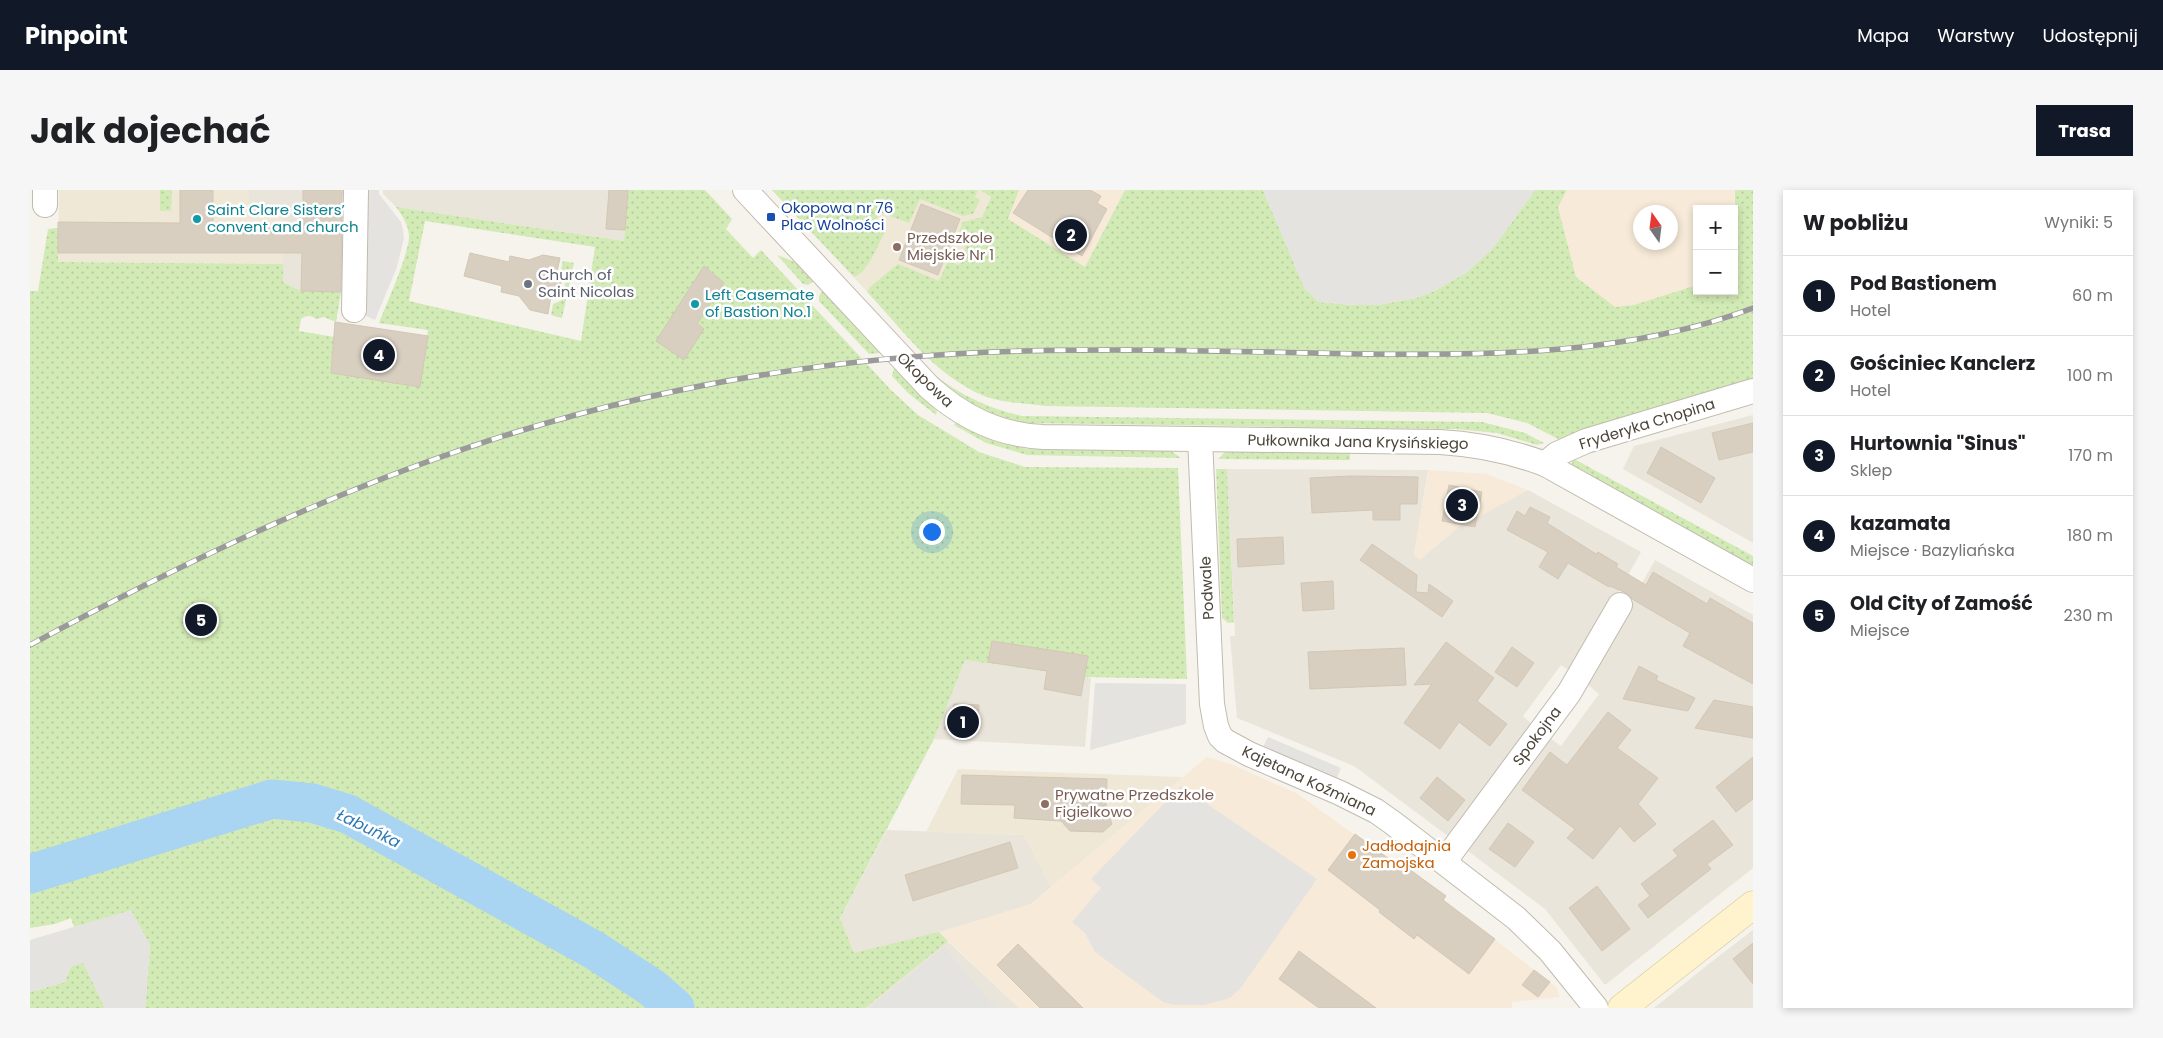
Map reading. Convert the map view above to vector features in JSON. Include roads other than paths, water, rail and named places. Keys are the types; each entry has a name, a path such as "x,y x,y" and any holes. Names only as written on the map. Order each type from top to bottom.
{"street":[{"path":"354,310 356,190"},
{"name":"Okopowa","path":"745,190 915,372 960,413 994,428 1029,437 1200,439"},
{"name":"Fryderyka Chopina","path":"1545,464 1557,454 1586,441 1753,391"},
{"name":"Pułkownika Jana Krysińskiego","path":"1200,439 1463,443 1508,451 1545,464 1753,580"},
{"name":"Podwale","path":"1200,439 1212,704 1220,736"},
{"name":"Spokojna","path":"1444,862 1569,693 1620,605"},
{"name":"Kajetana Koźmiana","path":"1220,736 1249,754 1331,788 1376,811 1516,918 1534,935 1596,1008"},
{"path":"1622,1008 1753,906"}],"waterway":[{"name":"Łabuńka","path":"30,874 272,799 312,803 348,814 594,950 651,987 675,1008"}],"railway":[{"path":"30,645 206,555 266,527 388,476 513,433 639,399 702,386 830,365 895,358 1024,351 1109,350 1463,354 1561,349 1658,335 1706,324 1753,308"}],"place":[{"name":"Okopowa nr 76 Plac Wolności","path":"771,217"},
{"name":"Saint Clare Sisters’ convent and church","path":"197,219"},
{"name":"Gościniec Kanclerz","path":"1071,235"},
{"name":"Przedszkole Miejskie Nr 1","path":"897,247"},
{"name":"Church of Saint Nicolas","path":"528,284"},
{"name":"Left Casemate of Bastion No.1","path":"695,304"},
{"name":"kazamata","path":"379,355"},
{"name":"Hurtownia \"Sinus\"","path":"1462,505"},
{"name":"Old City of Zamość","path":"201,620"},
{"name":"Pod Bastionem","path":"963,722"},
{"name":"Prywatne Przedszkole Figielkowo","path":"1045,804"},
{"name":"Jadłodajnia Zamojska","path":"1352,855"}]}
